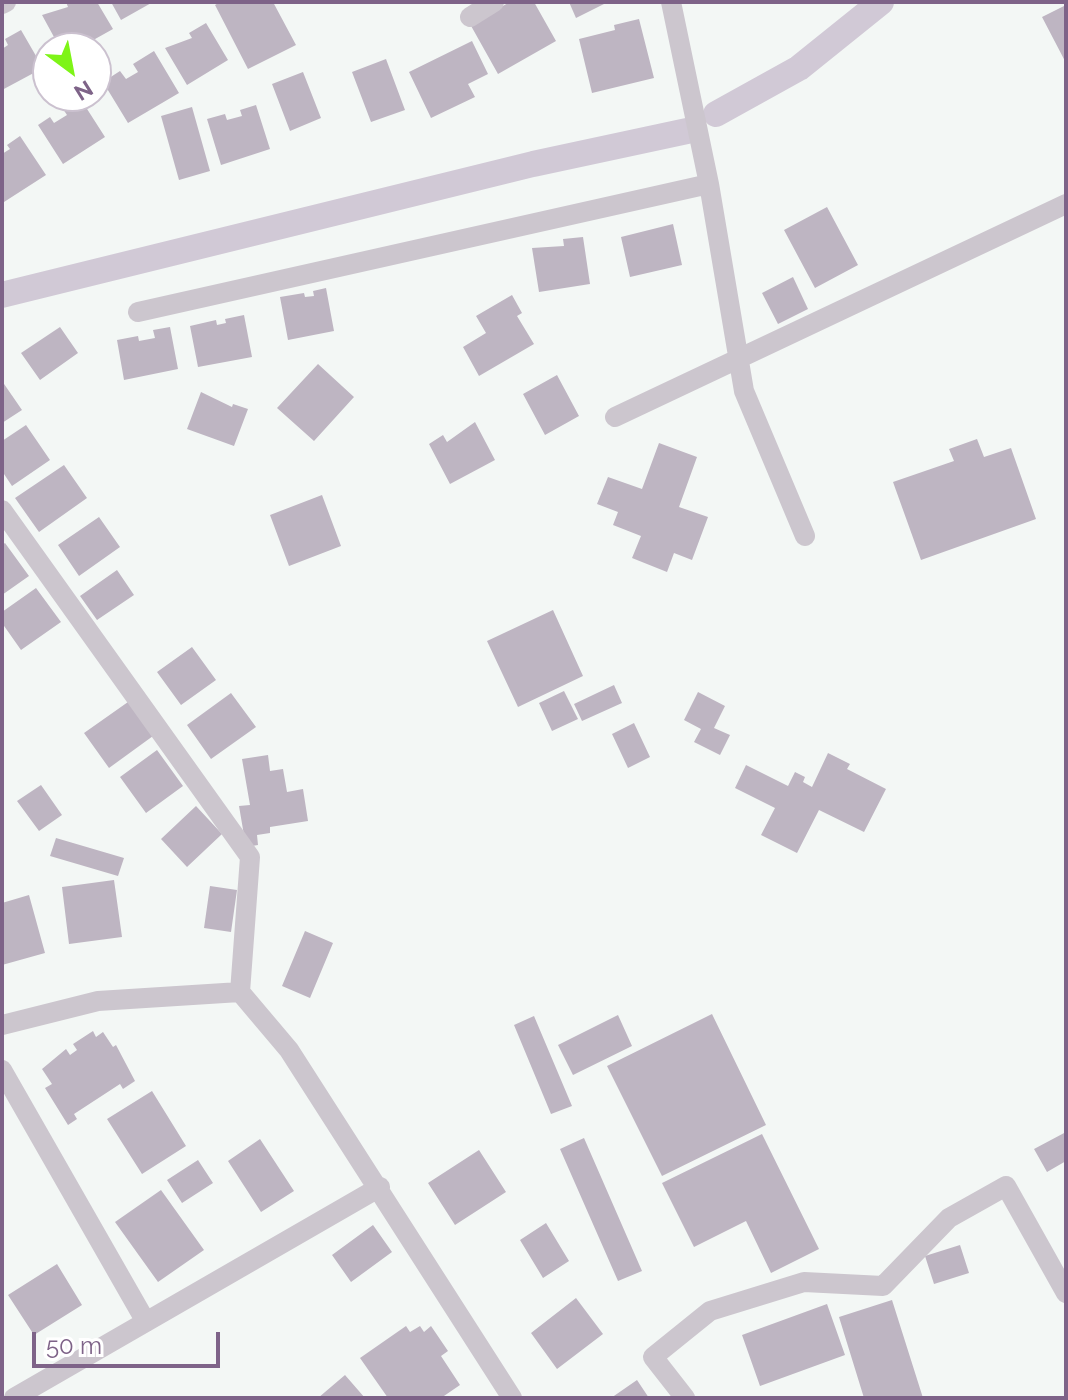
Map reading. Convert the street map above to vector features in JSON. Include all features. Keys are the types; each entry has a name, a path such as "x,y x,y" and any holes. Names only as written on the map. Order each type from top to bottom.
{"street":[{"path":"470,17 494,2"},
{"path":"671,2 709,184 744,391 805,536"},
{"path":"138,312 709,184"},
{"path":"615,417 1066,204"},
{"path":"2,510 250,857 240,992 289,1050 380,1187 512,1398"},
{"path":"2,1025 98,1001 240,992"},
{"path":"2,1070 146,1322"},
{"path":"685,1398 653,1357 710,1311 804,1282 883,1286 949,1218 1006,1186 1066,1293"},
{"path":"14,1398 380,1187"}],"building":[{"path":"66,2 97,2 113,29 108,32 51,32 42,15 68,7"},
{"path":"111,2 153,2 121,20"},
{"path":"220,2 273,2 296,45 248,69 215,5"},
{"path":"510,2 534,2 556,41 498,74 470,24"},
{"path":"569,2 608,2 576,18"},
{"path":"1066,5 1066,63 1042,17"},
{"path":"639,19 654,78 592,93 579,39 615,30 614,25"},
{"path":"206,23 228,60 187,85 165,48 192,38 189,33"},
{"path":"21,30 32,49 32,74 2,90 2,49 8,45 5,39"},
{"path":"472,41 488,74 468,84 475,97 431,118 409,72"},
{"path":"154,51 179,93 128,123 112,97 112,76 120,71 126,79 138,72 133,64"},
{"path":"386,59 405,110 371,122 352,72"},
{"path":"303,72 321,118 290,131 272,84"},
{"path":"256,105 270,149 221,165 207,119 225,114 227,120 242,116 240,110"},
{"path":"192,107 210,171 179,180 161,116"},
{"path":"65,112 89,112 105,137 63,164 38,125 50,117 54,123 67,115"},
{"path":"20,136 46,175 4,202 2,154 10,149 7,145"},
{"path":"827,207 858,265 815,288 784,230"},
{"path":"673,224 682,265 630,277 621,237"},
{"path":"583,237 590,284 539,292 532,248 564,246 563,239"},
{"path":"793,277 808,309 778,324 762,293"},
{"path":"326,288 334,331 288,340 280,297 304,293 305,297 314,296 313,291"},
{"path":"512,295 522,313 517,316 534,344 479,376 463,347 486,333 476,316"},
{"path":"244,315 252,357 198,367 190,326 216,320 217,325 226,323 225,319"},
{"path":"60,327 78,353 40,380 21,353"},
{"path":"170,327 178,369 124,380 117,340 138,336 139,341 155,338 153,330"},
{"path":"318,364 354,397 314,441 277,408"},
{"path":"557,375 579,416 545,435 523,394"},
{"path":"2,381 22,410 2,423"},
{"path":"201,392 232,407 233,404 248,409 234,446 187,429"},
{"path":"475,422 495,460 450,484 429,444 443,435 447,442"},
{"path":"26,425 50,460 12,486 2,471 2,441"},
{"path":"977,439 984,457 1011,448 1036,519 921,560 893,482 954,461 949,449"},
{"path":"659,443 697,457 679,507 708,517 692,560 674,553 667,572 632,558 641,536 613,525 618,512 597,504 608,477 642,489"},
{"path":"64,465 87,498 39,532 15,498"},
{"path":"322,495 341,546 289,566 270,515"},
{"path":"99,517 120,547 79,576 58,545"},
{"path":"5,543 29,576 2,595 2,545"},
{"path":"117,570 134,595 97,620 80,596"},
{"path":"36,588 61,622 21,650 2,623 2,612"},
{"path":"553,610 583,676 518,707 487,641"},
{"path":"192,647 216,680 181,705 157,672"},
{"path":"614,685 622,703 582,721 574,704"},
{"path":"564,691 578,719 552,731 539,703"},
{"path":"698,692 725,706 714,728 730,735 720,755 694,742 701,729 684,720"},
{"path":"231,693 256,727 211,759 187,725"},
{"path":"128,702 153,736 109,768 84,733"},
{"path":"634,723 650,757 628,768 612,734"},
{"path":"157,750 183,786 146,813 120,777"},
{"path":"828,753 850,764 847,769 886,789 864,832 819,810 797,853 761,835 775,808 735,788 746,765 788,786 795,772 805,777 803,782 812,787"},
{"path":"268,755 270,771 283,769 287,792 303,789 308,821 270,827 270,833 257,835 258,845 246,847 239,806 250,805 242,759"},
{"path":"41,785 62,815 39,831 17,801"},
{"path":"196,806 222,834 187,867 161,839"},
{"path":"56,838 124,858 118,876 50,856"},
{"path":"114,880 122,937 69,944 62,887"},
{"path":"210,886 237,890 231,932 204,928"},
{"path":"29,895 45,953 2,965 2,903"},
{"path":"305,931 333,943 310,998 282,986"},
{"path":"712,1014 766,1125 662,1176 607,1066"},
{"path":"618,1015 632,1046 573,1075 558,1045"},
{"path":"534,1016 572,1106 551,1114 514,1025"},
{"path":"93,1031 96,1037 103,1032 113,1047 116,1045 135,1081 123,1089 120,1084 74,1114 77,1119 68,1125 45,1088 52,1084 42,1069 66,1049 70,1055 77,1050 73,1044"},
{"path":"152,1091 186,1146 142,1174 107,1119"},
{"path":"1066,1132 1066,1161 1047,1172 1034,1149"},
{"path":"762,1134 819,1249 771,1273 746,1221 694,1247 662,1183"},
{"path":"584,1138 642,1271 618,1281 560,1149"},
{"path":"260,1139 294,1191 261,1212 228,1161"},
{"path":"479,1150 506,1192 455,1225 428,1183"},
{"path":"198,1160 213,1183 182,1203 167,1180"},
{"path":"161,1190 204,1250 158,1282 115,1222"},
{"path":"546,1223 569,1261 543,1278 520,1240"},
{"path":"373,1225 392,1252 351,1282 332,1255"},
{"path":"960,1245 969,1273 934,1284 925,1256"},
{"path":"57,1264 82,1305 34,1335 8,1295"},
{"path":"576,1298 603,1334 557,1369 531,1333"},
{"path":"892,1300 923,1398 864,1398 839,1317"},
{"path":"827,1304 845,1355 760,1386 742,1335"},
{"path":"406,1326 410,1332 420,1326 424,1332 431,1326 448,1351 441,1356 460,1385 441,1398 388,1398 360,1358"},
{"path":"345,1375 365,1398 318,1398"},
{"path":"637,1380 649,1398 611,1398"}],"waterway":[{"path":"716,114 799,68 881,2"},
{"path":"2,295 533,164 687,131"}]}
